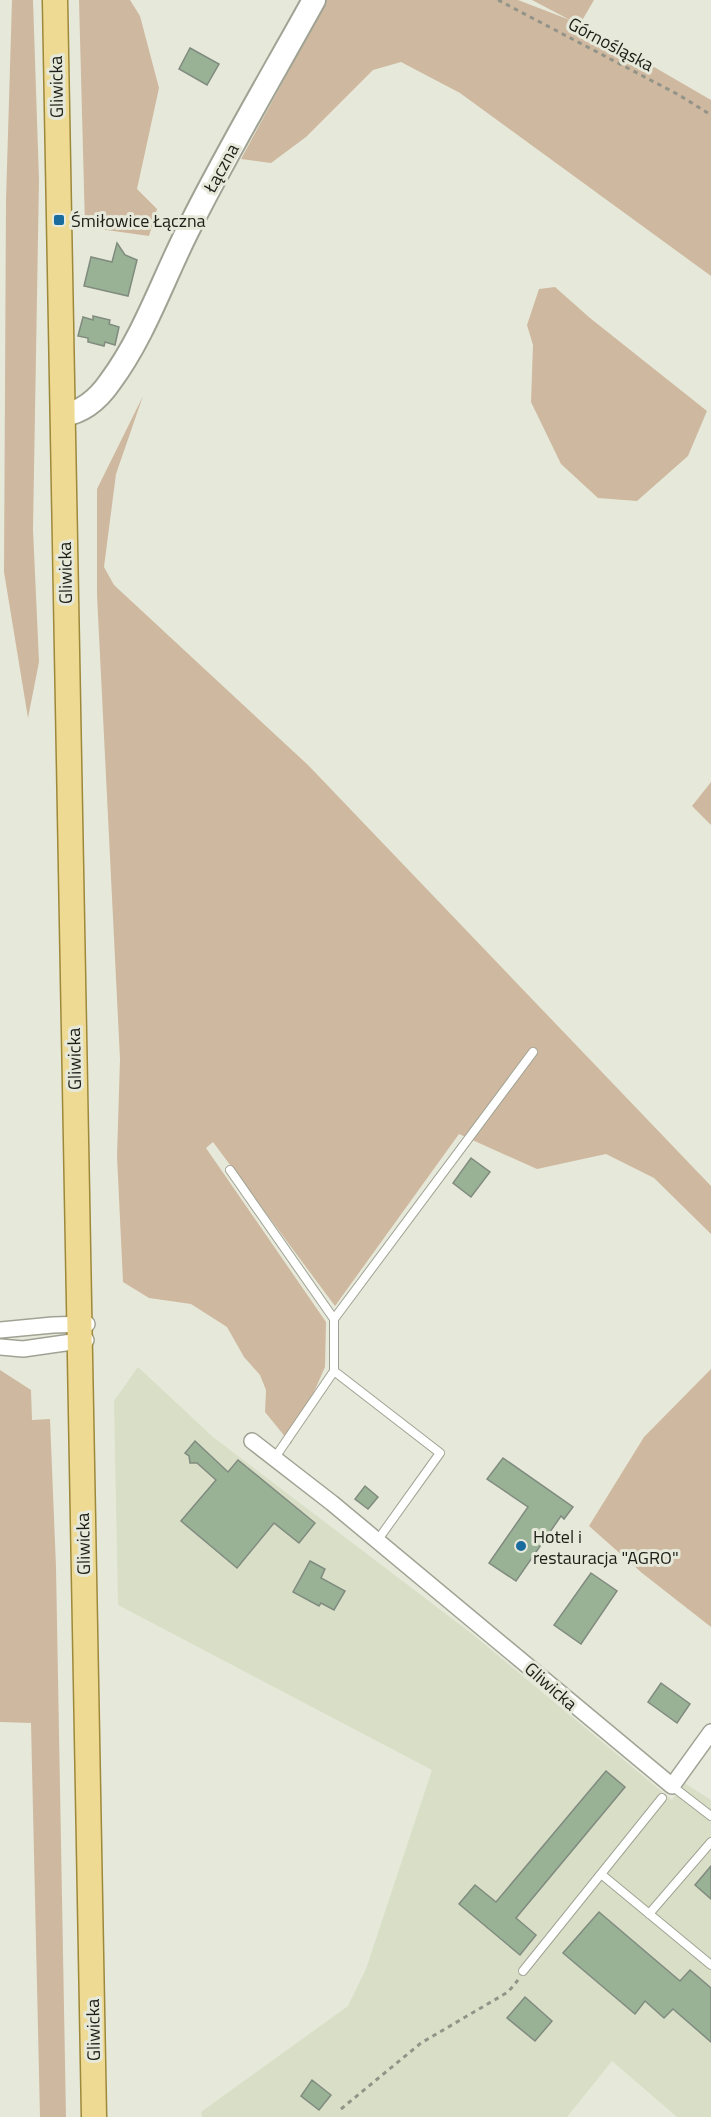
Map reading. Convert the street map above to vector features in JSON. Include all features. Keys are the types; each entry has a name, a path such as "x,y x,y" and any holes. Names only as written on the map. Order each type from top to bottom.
{"main road":[{"name":"Gliwicka","path":"55,0 85,1332 94,2117"}],"street":[{"name":"Łączna","path":"63,415 71,414 89,404 115,375 139,332 192,220 314,0"},
{"path":"0,1330 85,1332"},
{"path":"0,1347 23,1349 85,1332"},
{"name":"Gliwicka","path":"252,1441 332,1503 483,1627 580,1711 667,1792"},
{"path":"667,1792 711,1732"}],"lane":[{"path":"334,1319 533,1052"},
{"path":"230,1170 334,1319 334,1371 274,1459"},
{"path":"334,1371 440,1453 377,1541"},
{"path":"523,1971 667,1792"},
{"name":"Gliwicka","path":"667,1792 711,1816"},
{"path":"649,1914 711,1842"},
{"path":"601,1874 711,1965"}],"path":[{"name":"Górnośląska","path":"498,0 679,95 711,115"},
{"path":"341,2109 421,2043 508,1992 516,1984 523,1971"}],"shaded area":[{"path":"12,0 33,0 39,180 33,529 39,662 28,718 4,572 6,200"},
{"path":"79,0 130,0 140,16 159,88 137,189 157,209 149,236 85,227"},
{"path":"327,0 518,0 570,20 532,0 594,0 580,24 711,100 711,276 460,93 401,62 373,70 306,137 271,163 241,159"},
{"path":"555,287 590,318 707,411 688,456 637,501 598,498 561,464 531,402 533,345 527,325 539,289"},
{"path":"143,396 116,474 104,567 114,585 308,765 711,1186 711,1234 654,1178 606,1154 537,1169 459,1134 335,1306 213,1142 206,1148 326,1322 325,1367 291,1444 265,1412 266,1390 260,1375 244,1357 227,1327 191,1304 149,1298 123,1282 117,1156 120,1059 97,595 97,489"},
{"path":"711,782 711,825 692,806"},
{"path":"138,1367 213,1437 471,1633 672,1800 683,1782 711,1800 711,2117 677,2117 612,2061 567,2117 202,2117 201,2112 348,2006 366,1969 432,1770 118,1605 114,1401"},
{"path":"711,1369 711,1627 642,1573 589,1526 644,1437"},
{"path":"0,1370 31,1390 32,1420 50,1419 56,1567 66,2117 40,2117 31,1723 0,1722"}],"building":[{"path":"190,48 219,64 207,85 179,69"},
{"path":"117,243 125,255 137,260 128,296 84,286 91,257 112,262"},
{"path":"93,316 110,320 109,324 119,327 115,345 105,342 104,346 88,342 88,338 78,336 83,317 93,320"},
{"path":"471,1158 490,1172 471,1197 453,1183"},
{"path":"195,1441 228,1472 238,1460 315,1523 299,1543 274,1523 237,1568 181,1521 216,1480 197,1463 190,1463 189,1456 185,1453"},
{"path":"503,1458 573,1507 564,1519 561,1516 516,1581 489,1563 528,1507 487,1479"},
{"path":"365,1486 378,1497 368,1509 355,1499"},
{"path":"310,1561 325,1569 321,1578 345,1591 334,1610 321,1603 319,1606 293,1592"},
{"path":"591,1573 617,1591 581,1644 554,1625"},
{"path":"661,1683 690,1704 677,1723 648,1702"},
{"path":"606,1771 625,1787 516,1918 536,1935 520,1955 459,1904 475,1885 496,1902"},
{"path":"711,1866 711,1899 695,1885"},
{"path":"599,1912 680,1981 690,1970 711,1988 711,2042 673,2009 664,2018 645,2001 635,2014 563,1953"},
{"path":"525,1997 552,2021 535,2041 507,2018"},
{"path":"312,2080 331,2095 319,2110 301,2096"}],"place":[{"name":"Śmiłowice Łączna","path":"59,220"},
{"name":"Hotel i restauracja \"AGRO\"","path":"521,1546"}]}
